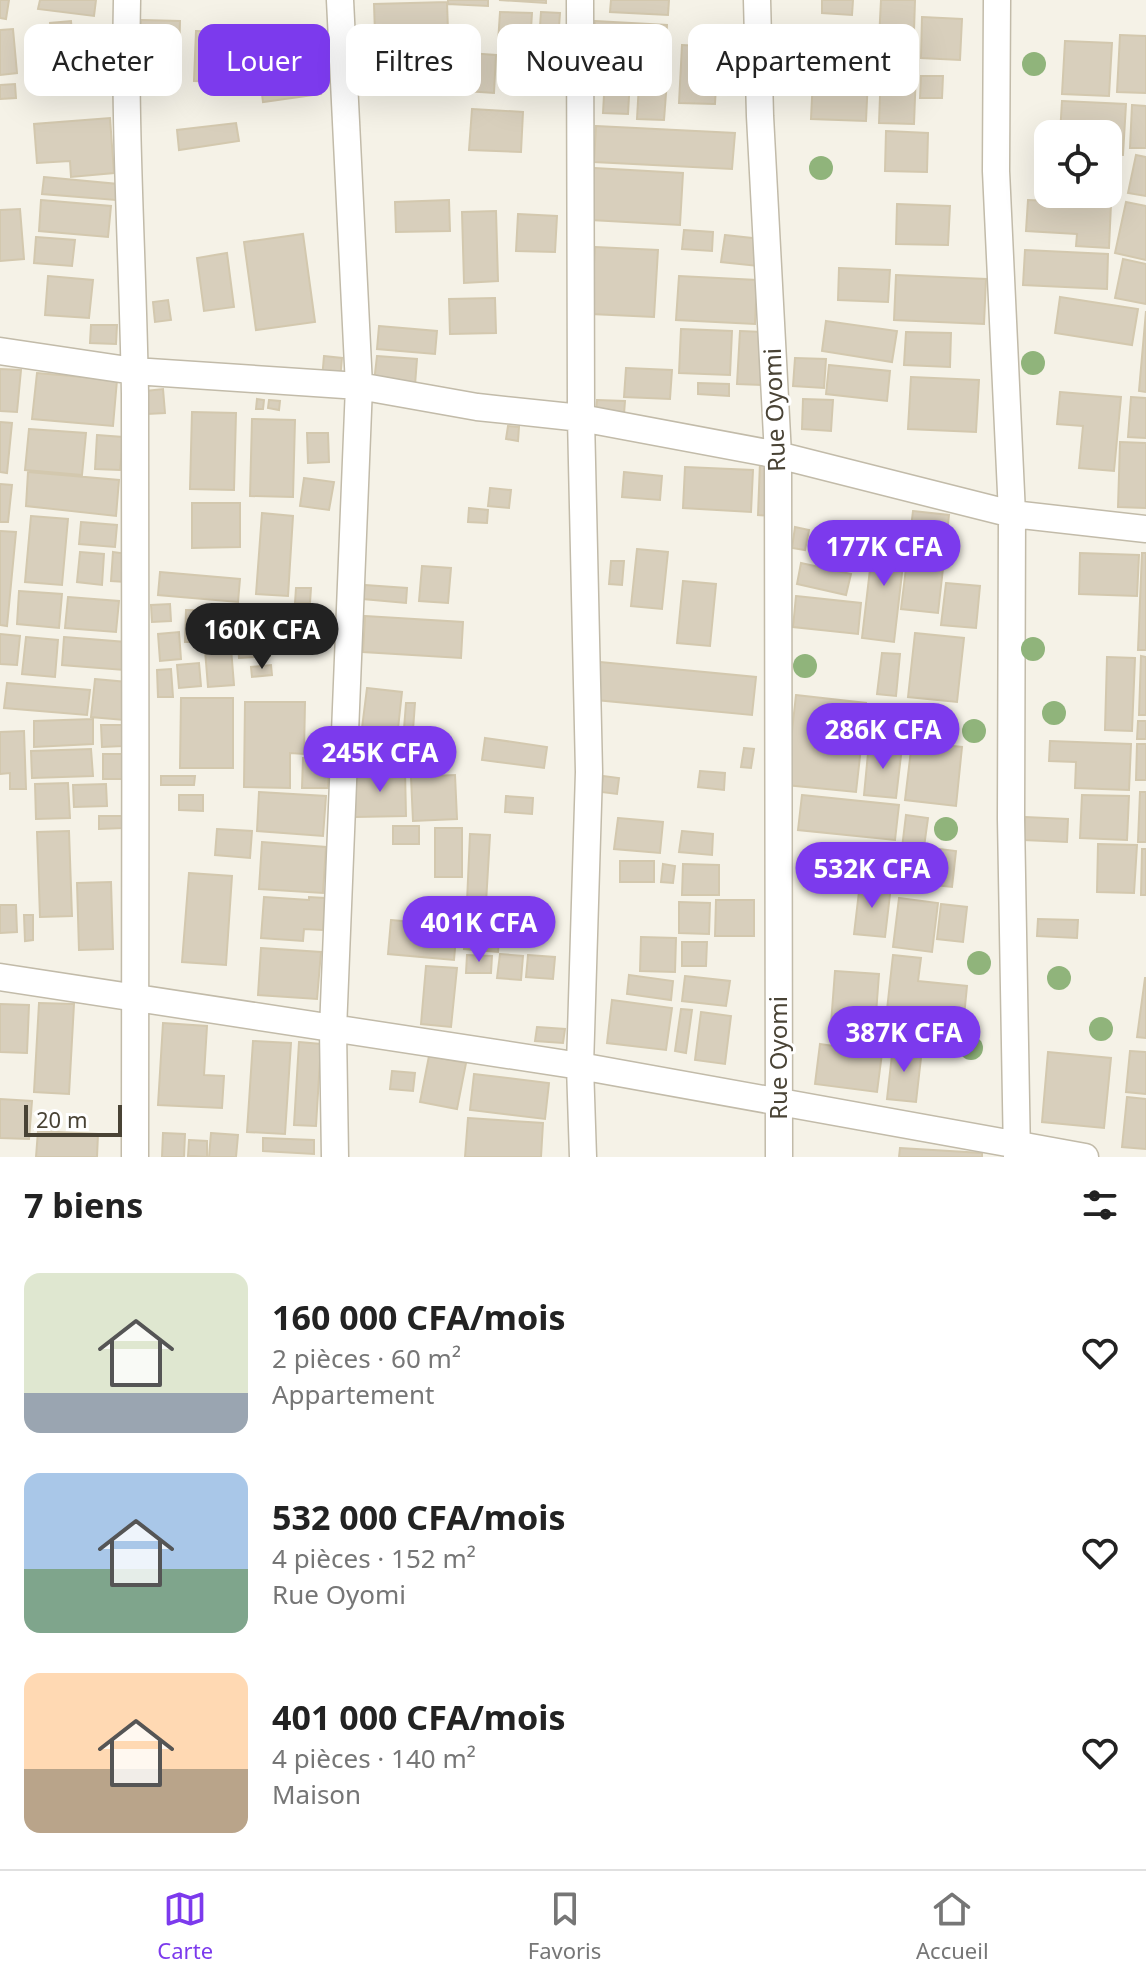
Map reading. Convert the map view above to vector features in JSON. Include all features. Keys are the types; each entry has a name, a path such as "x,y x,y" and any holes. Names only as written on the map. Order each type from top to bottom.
{"street":[{"path":"127,0 137,670 135,1157"},
{"path":"335,1157 333,1030 359,386 340,0"},
{"path":"580,0 581,418 589,772 580,1066 583,1157"},
{"name":"Rue Oyomi","path":"757,0 778,455 779,1157"},
{"path":"997,0 996,171 1012,514 1011,819 1018,1151"},
{"path":"0,351 134,371 359,386 477,407 581,418 778,455 1012,514 1146,529"},
{"path":"0,977 580,1066 779,1102 1018,1151 1085,1157"}],"building":[{"path":"0,0 9,0 6,19 0,18"},
{"path":"40,0 96,0 94,16 38,9"},
{"path":"448,0 488,0 488,6 448,4"},
{"path":"499,0 546,0 546,3"},
{"path":"611,0 669,0 668,15 610,12"},
{"path":"822,0 853,0 852,15 822,13"},
{"path":"881,0 915,0 914,24 880,24"},
{"path":"447,2 448,24 375,24 374,4"},
{"path":"500,12 532,13 531,24 499,24"},
{"path":"541,12 560,13 559,24 540,24"},
{"path":"922,17 962,19 960,60 921,58"},
{"path":"141,20 180,21 180,24 141,24"},
{"path":"71,21 71,24 50,24"},
{"path":"595,21 649,24 595,24"},
{"path":"13,29 17,73 0,75 0,30"},
{"path":"196,31 198,31 198,81 194,81"},
{"path":"1120,35 1146,36 1146,93 1117,92"},
{"path":"1065,41 1112,43 1109,96 1062,94"},
{"path":"682,45 688,45 688,96 715,96 715,104 679,103"},
{"path":"481,54 496,55 494,93 481,92"},
{"path":"921,76 943,76 942,98 920,98"},
{"path":"15,84 16,98 0,99 0,85"},
{"path":"262,96 306,96 263,102"},
{"path":"604,96 629,96 628,114 603,113"},
{"path":"638,96 666,96 664,120 637,119"},
{"path":"812,96 867,96 866,121 811,119"},
{"path":"880,96 915,96 914,124 879,123"},
{"path":"1062,101 1126,104 1123,155 1122,120 1061,120"},
{"path":"1132,105 1146,106 1146,148 1130,148"},
{"path":"472,109 523,112 521,152 469,150"},
{"path":"110,118 114,173 71,177 70,161 37,163 34,124"},
{"path":"236,123 239,141 179,150 177,130"},
{"path":"596,126 735,133 732,169 594,162"},
{"path":"886,131 928,133 927,172 885,171"},
{"path":"1136,155 1146,157 1146,196 1128,193"},
{"path":"594,168 683,173 680,225 591,220"},
{"path":"44,177 118,184 116,200 42,194"},
{"path":"41,200 111,206 108,237 39,231"},
{"path":"449,200 450,231 396,232 395,202"},
{"path":"1028,200 1034,200 1034,208 1111,208 1109,248 1076,246 1077,234 1026,231"},
{"path":"1126,202 1146,206 1146,260 1115,253"},
{"path":"897,204 950,206 948,245 896,244"},
{"path":"20,209 24,259 0,261 0,210"},
{"path":"496,211 498,281 464,283 462,212"},
{"path":"518,214 557,216 555,252 516,251"},
{"path":"684,230 713,232 712,251 682,249"},
{"path":"303,234 315,322 256,330 244,242"},
{"path":"725,235 761,239 758,266 721,262"},
{"path":"36,237 75,240 72,266 34,263"},
{"path":"595,247 658,250 654,317 591,314"},
{"path":"1025,250 1108,254 1107,289 1023,285"},
{"path":"227,253 234,307 204,311 197,258"},
{"path":"1123,259 1146,264 1146,304 1115,298"},
{"path":"839,268 890,270 888,302 838,300"},
{"path":"896,275 986,279 984,324 894,320"},
{"path":"48,276 93,280 89,318 45,315"},
{"path":"679,276 757,280 755,324 676,320"},
{"path":"1060,297 1138,309 1132,345 1055,333"},
{"path":"495,298 496,333 450,334 449,299"},
{"path":"168,300 171,320 155,322 153,302"},
{"path":"1146,311 1146,392 1139,391"},
{"path":"826,321 897,331 892,362 822,351"},
{"path":"91,325 117,325 116,344 90,343"},
{"path":"379,326 437,331 435,354 377,349"},
{"path":"681,329 732,331 730,375 679,373"},
{"path":"740,331 765,332 762,385 737,384"},
{"path":"906,332 951,333 950,367 904,365"},
{"path":"324,356 342,358 340,380 322,379"},
{"path":"377,356 417,359 415,385 374,382"},
{"path":"795,358 826,359 824,388 793,386"},
{"path":"829,365 890,371 887,401 826,394"},
{"path":"626,368 672,370 670,399 624,397"},
{"path":"0,369 21,370 17,412 0,411"},
{"path":"37,373 117,380 113,426 32,419"},
{"path":"911,377 979,380 976,432 908,429"},
{"path":"698,383 729,384 729,396 698,394"},
{"path":"163,389 165,413 147,414 146,391"},
{"path":"1060,392 1121,397 1114,471 1079,468 1083,426 1057,424"},
{"path":"1131,397 1146,398 1146,438 1128,437"},
{"path":"257,399 264,400 263,409 256,409"},
{"path":"803,399 833,400 831,431 802,429"},
{"path":"269,400 280,401 279,410 268,408"},
{"path":"597,400 625,401 624,414 596,412"},
{"path":"192,412 236,413 234,490 190,489"},
{"path":"252,419 295,420 293,497 250,496"},
{"path":"0,422 12,423 7,473 0,472"},
{"path":"508,426 519,427 518,441 506,439"},
{"path":"29,429 86,433 82,475 25,470"},
{"path":"307,433 328,433 329,462 308,463"},
{"path":"97,435 123,437 120,470 95,469"},
{"path":"1120,442 1146,443 1146,508 1118,507"},
{"path":"760,462 773,463 770,516 758,515"},
{"path":"685,467 753,470 751,512 683,508"},
{"path":"28,472 119,480 116,516 26,506"},
{"path":"624,472 662,476 660,500 622,497"},
{"path":"304,478 334,482 329,510 300,506"},
{"path":"0,484 12,485 8,522 0,522"},
{"path":"490,488 511,490 509,508 488,506"},
{"path":"192,503 240,503 240,547 192,548"},
{"path":"469,508 488,510 487,523 468,522"},
{"path":"913,511 949,515 938,613 901,609"},
{"path":"262,513 293,516 288,596 256,594"},
{"path":"31,516 68,519 62,585 25,582"},
{"path":"81,522 117,525 115,547 79,544"},
{"path":"795,527 809,530 805,550 792,548"},
{"path":"0,531 16,532 7,626 0,625"},
{"path":"874,535 906,539 894,642 862,638"},
{"path":"637,549 668,552 662,609 631,606"},
{"path":"80,552 104,554 102,585 77,582"},
{"path":"113,552 128,554 126,582 111,581"},
{"path":"1080,553 1139,555 1137,596 1079,594"},
{"path":"1142,553 1146,553 1146,650 1138,650"},
{"path":"611,561 624,561 622,585 609,584"},
{"path":"801,563 851,574 846,595 797,584"},
{"path":"422,566 451,568 448,603 419,601"},
{"path":"160,572 240,579 238,602 158,595"},
{"path":"683,581 716,584 710,646 677,643"},
{"path":"946,583 980,586 976,628 941,625"},
{"path":"365,585 407,588 406,603 363,599"},
{"path":"296,588 311,588 310,603 295,603"},
{"path":"19,591 62,594 59,628 17,624"},
{"path":"796,596 861,603 858,634 793,627"},
{"path":"68,597 119,601 116,632 65,628"},
{"path":"170,604 171,621 152,622 151,605"},
{"path":"186,610 231,611 231,642 185,642"},
{"path":"365,616 463,622 461,658 363,652"},
{"path":"179,632 181,659 160,661 158,634"},
{"path":"915,633 964,638 957,702 908,697"},
{"path":"0,634 20,636 17,665 0,664"},
{"path":"26,637 58,640 55,677 22,674"},
{"path":"64,637 126,642 124,670 62,665"},
{"path":"269,639 270,656 239,658 238,642"},
{"path":"231,648 234,685 208,687 205,650"},
{"path":"882,653 900,654 896,696 877,694"},
{"path":"1141,656 1146,657 1146,715 1139,715"},
{"path":"1107,657 1135,658 1132,731 1105,730"},
{"path":"600,662 756,677 752,715 596,700"},
{"path":"199,663 201,686 179,688 177,665"},
{"path":"271,665 272,675 252,677 251,667"},
{"path":"171,669 173,697 158,697 157,670"},
{"path":"95,679 127,682 124,720 91,717"},
{"path":"7,683 90,690 87,715 4,708"},
{"path":"367,688 402,692 395,756 359,752"},
{"path":"796,695 866,703 856,792 786,785"},
{"path":"181,698 233,698 233,768 180,768"},
{"path":"245,702 305,702 304,754 290,753 290,788 244,787"},
{"path":"406,703 415,703 413,730 404,729"},
{"path":"93,719 93,744 34,747 34,721"},
{"path":"1138,721 1146,721 1146,739 1137,739"},
{"path":"101,725 122,725 123,746 102,747"},
{"path":"24,731 26,789 10,789 10,773 0,774 0,732"},
{"path":"485,738 547,747 544,768 482,760"},
{"path":"1050,741 1131,744 1129,790 1075,788 1076,762 1049,761"},
{"path":"912,742 962,747 956,806 905,800"},
{"path":"869,743 902,747 896,798 864,795"},
{"path":"1137,744 1146,744 1146,780 1136,780"},
{"path":"744,748 754,749 751,768 741,767"},
{"path":"91,749 93,776 32,778 31,751"},
{"path":"103,754 126,754 126,779 103,779"},
{"path":"303,758 329,758 328,788 302,788"},
{"path":"405,770 406,816 355,817 355,771"},
{"path":"700,771 725,773 724,790 698,787"},
{"path":"455,775 457,819 413,821 411,777"},
{"path":"161,776 195,776 194,785 161,785"},
{"path":"603,776 619,778 617,794 601,792"},
{"path":"68,783 70,818 36,819 35,784"},
{"path":"106,784 107,806 74,807 73,785"},
{"path":"259,792 326,796 323,836 257,831"},
{"path":"1140,792 1146,792 1146,842 1138,842"},
{"path":"179,795 203,795 203,811 179,810"},
{"path":"802,795 899,805 895,840 798,830"},
{"path":"1082,795 1129,796 1127,840 1080,838"},
{"path":"506,796 533,798 532,814 505,812"},
{"path":"906,815 928,818 924,847 956,851 952,887 898,881"},
{"path":"99,816 124,816 124,828 99,829"},
{"path":"1025,817 1068,819 1067,842 1024,840"},
{"path":"618,818 663,822 660,853 614,849"},
{"path":"393,826 419,826 419,844 393,844"},
{"path":"435,828 462,828 462,877 435,877"},
{"path":"217,829 252,831 250,858 215,855"},
{"path":"69,831 72,916 40,917 37,832"},
{"path":"682,831 713,834 712,855 679,852"},
{"path":"470,834 490,835 486,903 467,902"},
{"path":"262,842 326,847 323,893 259,889"},
{"path":"1098,844 1137,845 1134,893 1097,892"},
{"path":"1142,849 1146,849 1146,895 1141,895"},
{"path":"620,861 654,861 654,882 620,882"},
{"path":"663,864 675,866 673,883 661,882"},
{"path":"683,864 719,865 719,895 682,895"},
{"path":"189,873 232,876 226,965 182,962"},
{"path":"111,882 113,949 79,950 77,883"},
{"path":"860,883 891,886 885,937 854,934"},
{"path":"264,897 325,898 323,930 304,929 303,941 261,938"},
{"path":"899,898 938,903 932,952 893,947"},
{"path":"716,900 754,900 754,936 715,936"},
{"path":"679,902 710,903 709,934 679,933"},
{"path":"941,904 967,907 963,942 937,939"},
{"path":"0,905 16,905 17,932 0,933"},
{"path":"24,915 33,915 33,940 25,941"},
{"path":"1038,919 1078,920 1077,938 1037,936"},
{"path":"391,920 457,926 454,960 388,954"},
{"path":"466,925 500,928 498,952 464,949"},
{"path":"641,937 676,938 675,972 640,971"},
{"path":"682,942 707,942 706,966 682,966"},
{"path":"261,948 321,952 317,999 258,995"},
{"path":"500,954 523,956 521,980 497,978"},
{"path":"467,955 492,956 491,973 466,973"},
{"path":"528,955 555,957 553,979 526,977"},
{"path":"893,955 921,958 918,981 967,986 963,1027 886,1019"},
{"path":"426,966 457,968 451,1027 421,1024"},
{"path":"835,971 879,974 874,1040 830,1037"},
{"path":"629,975 673,981 671,1000 627,994"},
{"path":"685,976 730,981 726,1006 682,1001"},
{"path":"1146,978 1146,1038 1137,1037"},
{"path":"612,1000 672,1008 666,1050 607,1043"},
{"path":"39,1003 74,1004 69,1094 34,1092"},
{"path":"0,1004 29,1005 27,1053 0,1052"},
{"path":"681,1009 692,1010 686,1053 675,1051"},
{"path":"701,1012 731,1016 725,1064 695,1060"},
{"path":"163,1023 207,1026 204,1075 224,1076 222,1108 158,1105"},
{"path":"537,1027 565,1029 563,1043 535,1041"},
{"path":"253,1041 291,1043 285,1134 247,1132"},
{"path":"299,1042 321,1044 316,1126 294,1125"},
{"path":"820,1044 882,1053 877,1092 815,1084"},
{"path":"893,1046 922,1049 916,1102 887,1099"},
{"path":"1130,1051 1146,1052 1146,1094 1126,1092"},
{"path":"1048,1052 1111,1058 1104,1128 1042,1122"},
{"path":"429,1056 466,1063 457,1109 420,1102"},
{"path":"392,1071 415,1073 413,1091 390,1089"},
{"path":"474,1074 549,1083 545,1119 470,1110"},
{"path":"1127,1097 1146,1099 1146,1149 1122,1147"},
{"path":"0,1099 32,1101 29,1139 0,1138"},
{"path":"468,1118 543,1123 541,1157 465,1157"},
{"path":"38,1131 98,1134 97,1157 36,1157"},
{"path":"163,1133 185,1134 184,1157 162,1157"},
{"path":"211,1133 238,1135 236,1157 209,1157"},
{"path":"263,1138 314,1140 314,1154 263,1151"},
{"path":"189,1140 207,1141 207,1157 188,1156"},
{"path":"900,1148 982,1153 982,1157 899,1157"}]}
